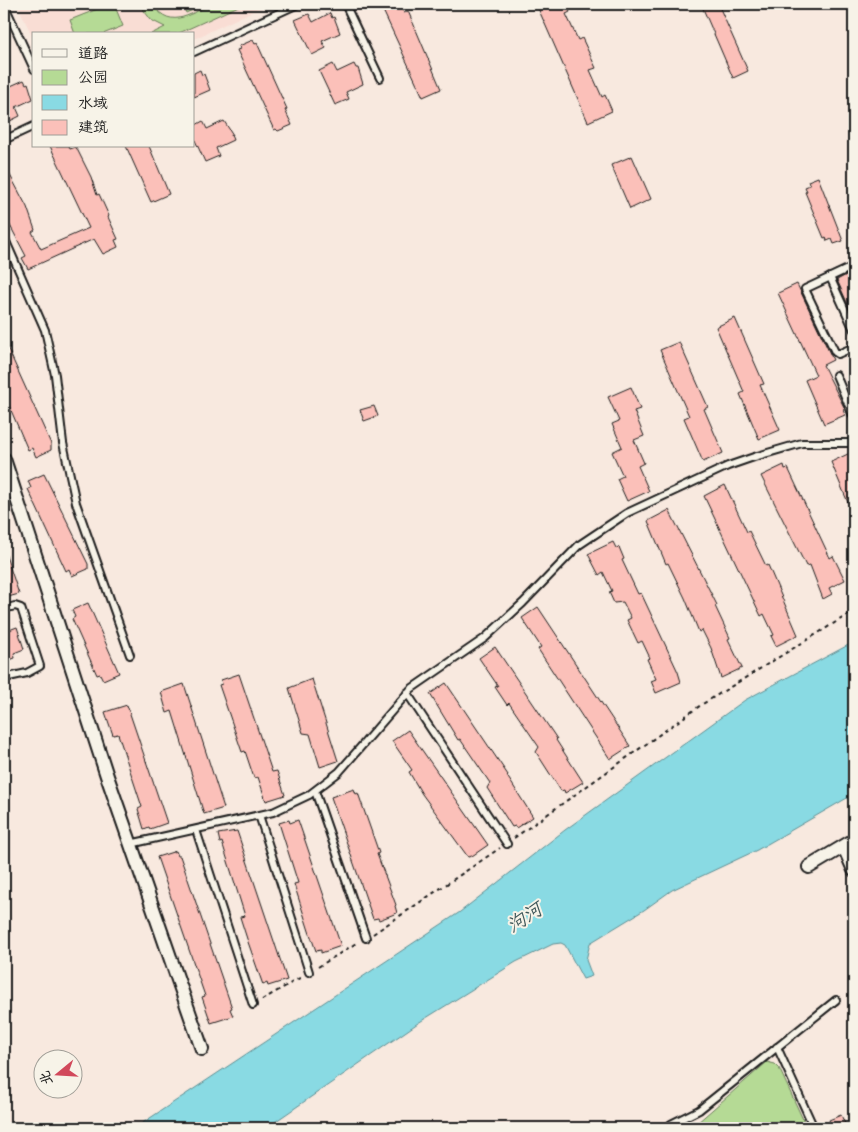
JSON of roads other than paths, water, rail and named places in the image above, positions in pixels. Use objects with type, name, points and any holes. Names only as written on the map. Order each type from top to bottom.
[{"type":"street","points":[[4,459],[6,477],[130,844],[202,1049]]},
{"type":"street","points":[[809,867],[849,843],[854,870]]},
{"type":"lane","points":[[4,4],[32,65]]},
{"type":"lane","points":[[195,52],[298,4]]},
{"type":"lane","points":[[345,4],[380,78]]},
{"type":"lane","points":[[4,140],[32,127]]},
{"type":"lane","points":[[4,236],[45,330],[55,375],[63,443],[76,503],[130,655]]},
{"type":"lane","points":[[854,266],[806,289],[835,352],[838,354],[854,347]]},
{"type":"lane","points":[[830,277],[854,330]]},
{"type":"lane","points":[[836,375],[854,418]]},
{"type":"lane","points":[[130,844],[258,815],[289,806],[315,791],[339,772],[407,693],[485,638],[523,603],[580,545],[627,514],[728,466],[754,457],[802,444],[854,443]]},
{"type":"lane","points":[[4,609],[15,606],[21,608],[40,666],[27,673],[4,678]]},
{"type":"lane","points":[[407,693],[506,844]]},
{"type":"lane","points":[[315,791],[366,938]]},
{"type":"lane","points":[[258,815],[309,972]]},
{"type":"lane","points":[[196,830],[253,1006]]},
{"type":"lane","points":[[668,1128],[671,1124],[699,1110],[836,1000]]},
{"type":"lane","points":[[777,1048],[814,1128]]},
{"type":"water","name":"泃河","points":[[854,642],[854,794],[757,850],[672,890],[644,910],[590,943],[586,960],[592,976],[583,979],[565,945],[561,943],[553,944],[516,962],[418,1023],[266,1128],[135,1128],[460,912],[565,830],[745,700]]}]
